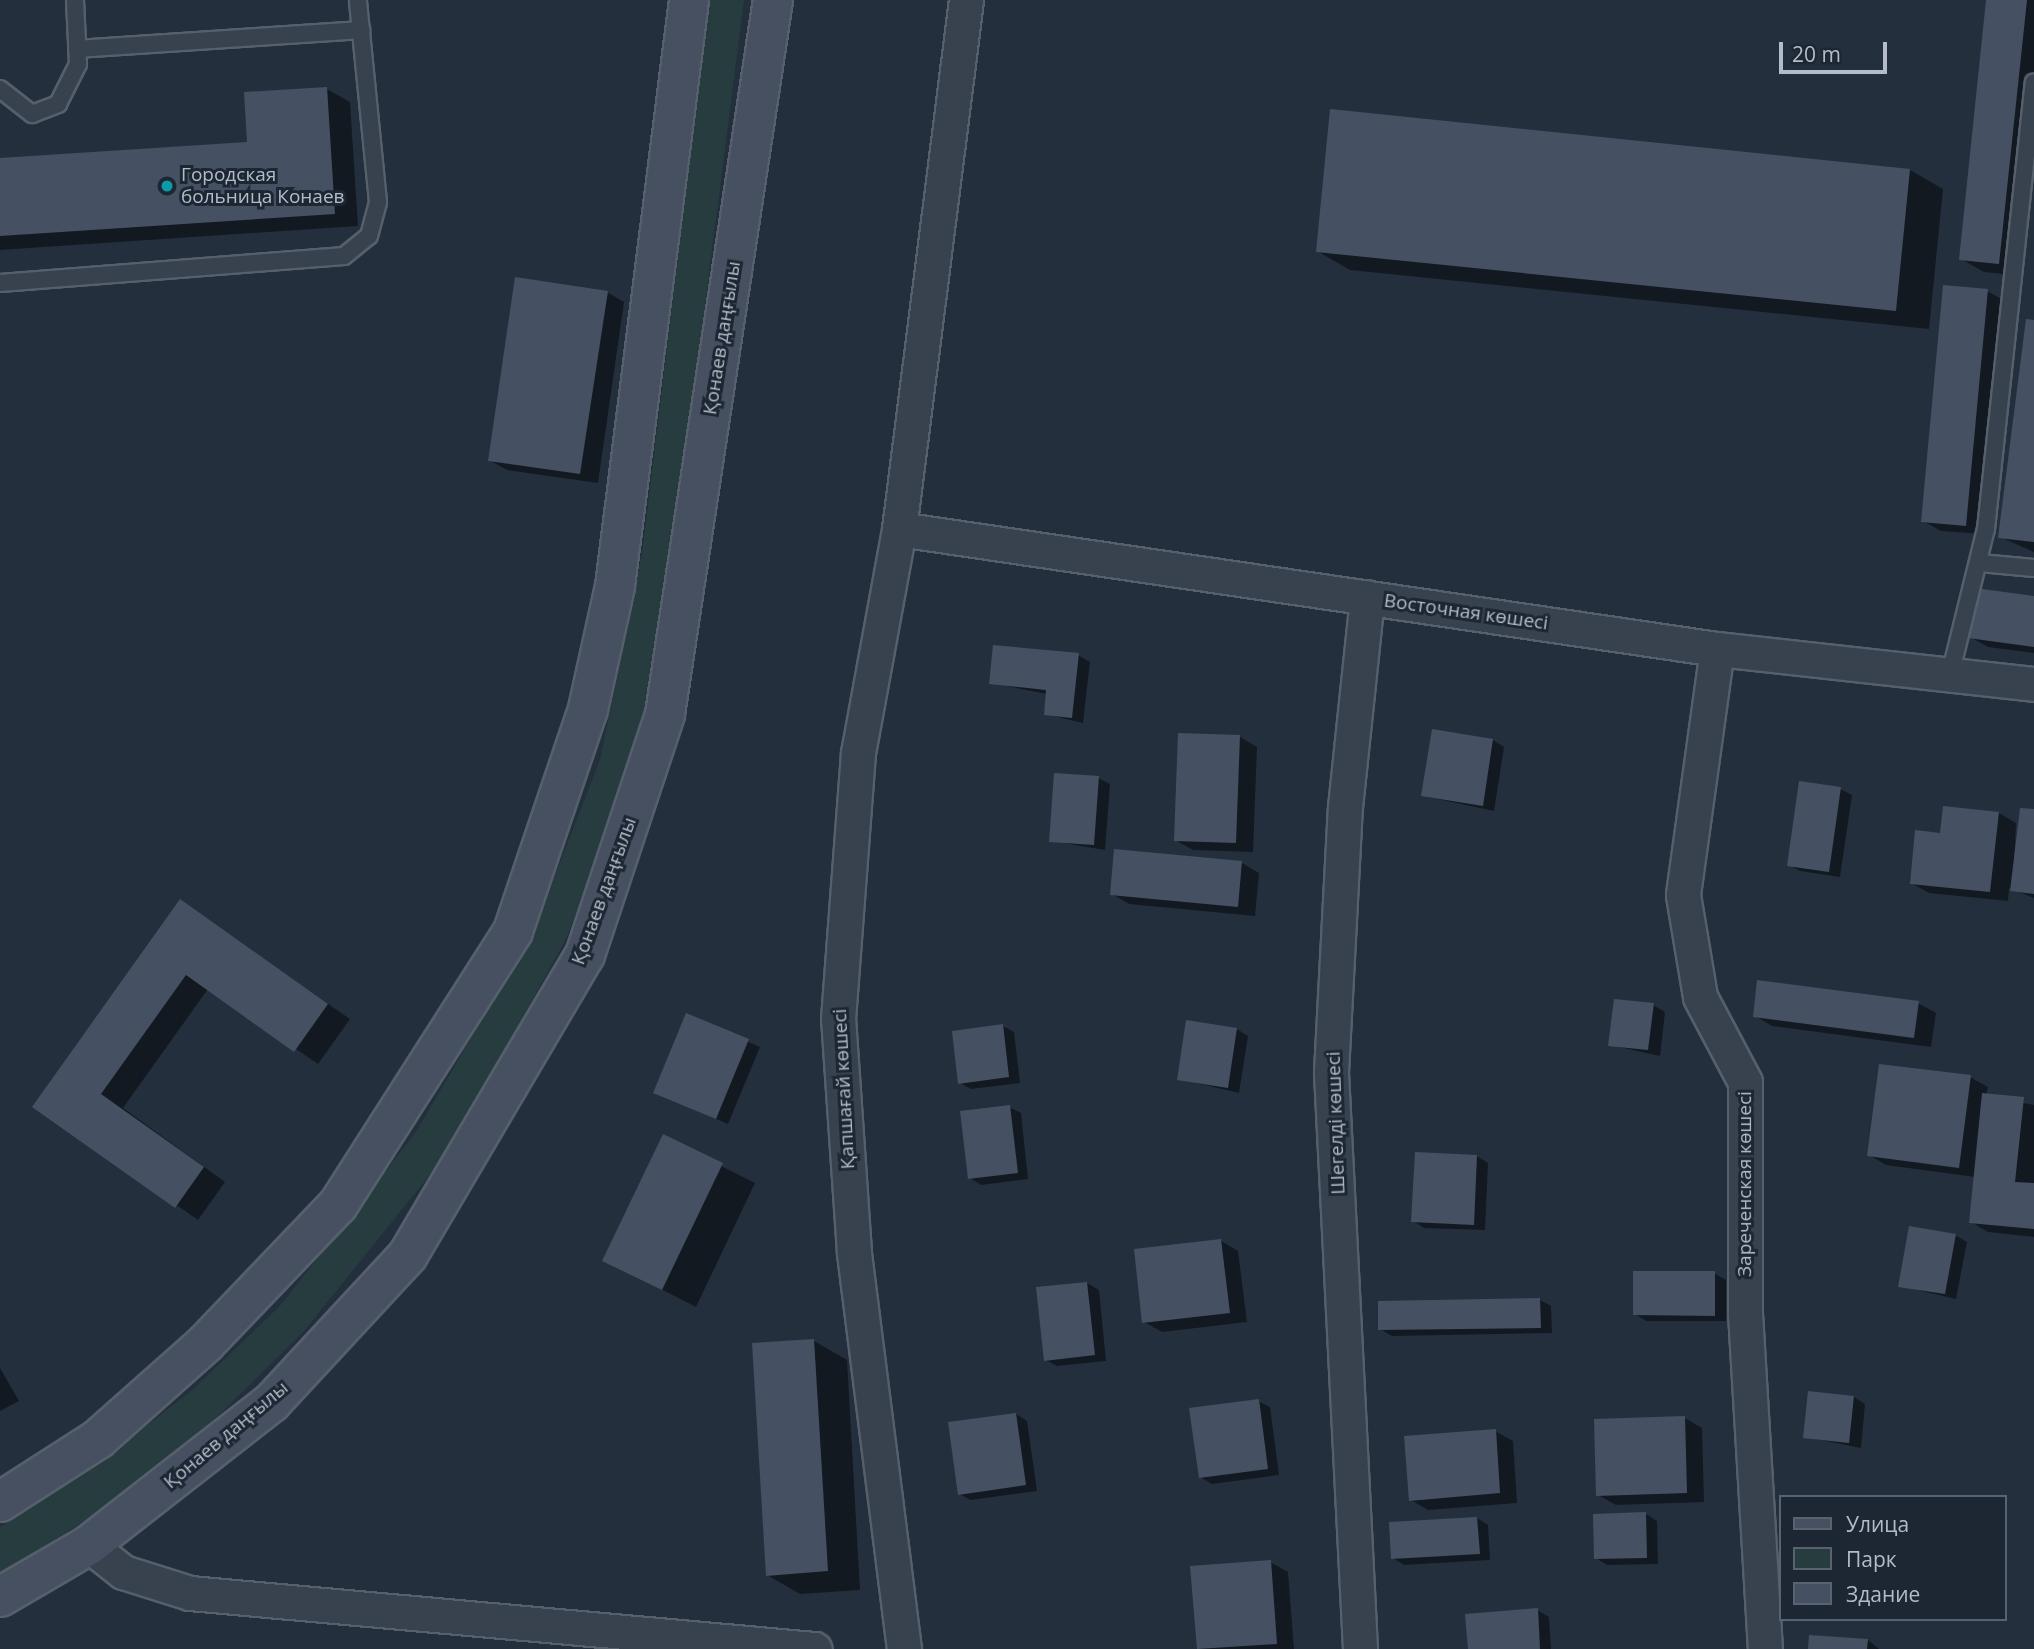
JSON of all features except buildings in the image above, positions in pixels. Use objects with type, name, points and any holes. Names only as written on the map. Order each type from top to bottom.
[{"type":"main road","points":[[0,1502],[98,1439],[206,1343],[338,1205],[434,1064],[513,931],[588,709],[615,586],[689,0]]},
{"type":"main road","name":"Қонаев даңғылы","points":[[0,1597],[89,1545],[272,1402],[408,1255],[585,955],[665,715],[773,0]]},
{"type":"street","name":"Қапшағай көшесі","points":[[904,1649],[854,1252],[838,1019],[858,753],[899,529],[966,0]]},
{"type":"street","name":"Восточная көшесі","points":[[899,529],[1717,649],[1951,671],[2034,684]]},
{"type":"street","name":"Шегелді көшесі","points":[[1360,1649],[1331,1072],[1345,807],[1367,597]]},
{"type":"street","name":"Зареченская көшесі","points":[[1717,649],[1684,895],[1700,997],[1745,1082],[1745,1313],[1765,1649]]},
{"type":"street","points":[[89,1545],[123,1572],[190,1593],[659,1640],[814,1649]]},
{"type":"lane","points":[[0,89],[32,114],[58,104],[69,89],[77,49],[75,0]]},
{"type":"lane","points":[[0,283],[344,256],[369,236],[378,202],[358,0]]},
{"type":"lane","points":[[77,49],[361,30]]},
{"type":"lane","points":[[1951,671],[1980,563],[2034,83]]},
{"type":"lane","points":[[1980,563],[2034,568]]},
{"type":"green space","points":[[709,0],[744,0],[673,556],[632,775],[565,941],[449,1151],[304,1331],[217,1417],[110,1505],[0,1574],[0,1527],[84,1474],[191,1391],[280,1306],[416,1132],[532,934],[600,760],[642,553]]},
{"type":"place","name":"Городская больница Конаев","points":[[167,186]]}]
